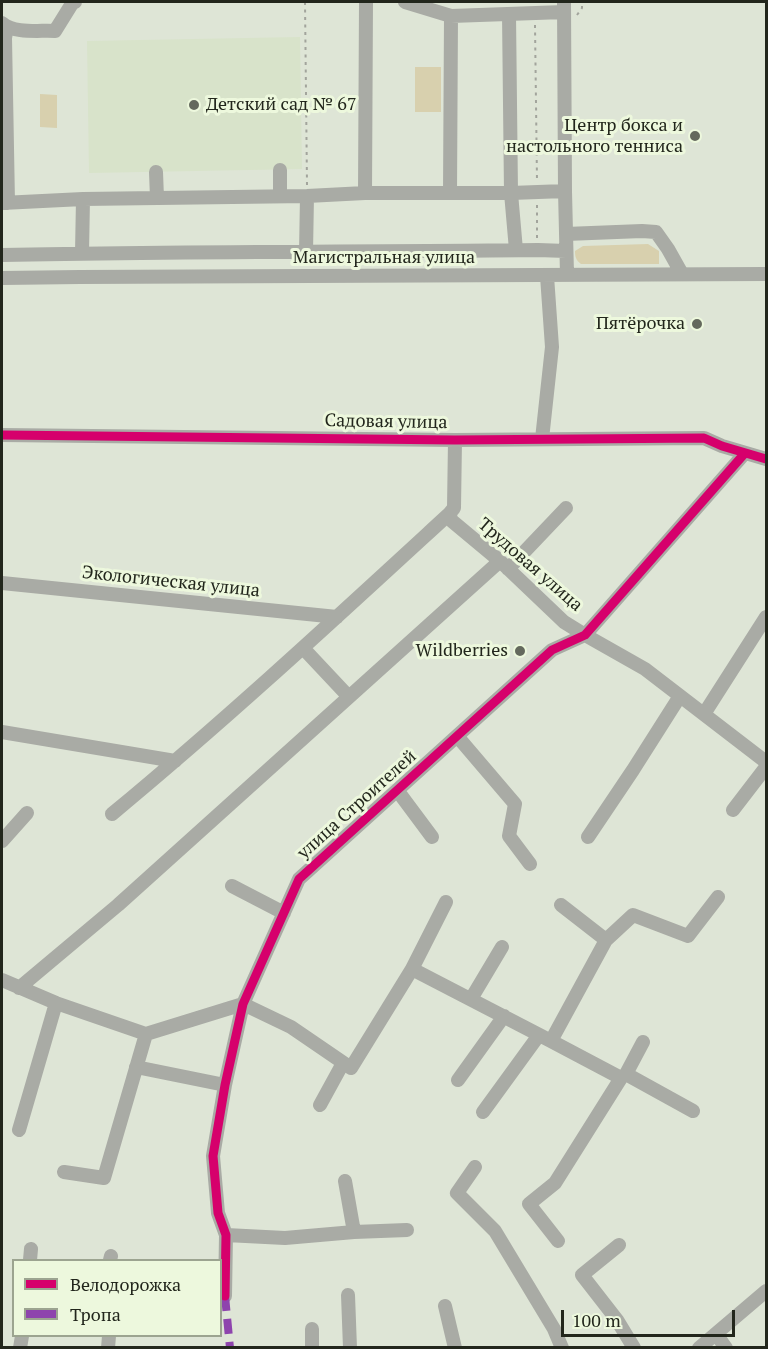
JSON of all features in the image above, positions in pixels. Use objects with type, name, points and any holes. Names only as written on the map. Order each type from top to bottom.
[{"type":"street","points":[[75,2],[55,31],[19,30],[4,24],[5,203],[83,199],[565,191]]},
{"type":"street","points":[[365,193],[366,2]]},
{"type":"street","points":[[405,2],[451,16],[509,14],[528,9],[564,7],[567,274]]},
{"type":"street","points":[[509,14],[511,193],[516,250]]},
{"type":"street","points":[[450,193],[451,16]]},
{"type":"street","points":[[280,170],[280,196]]},
{"type":"street","points":[[156,172],[157,198]]},
{"type":"street","points":[[306,253],[307,195]]},
{"type":"street","points":[[82,253],[83,199]]},
{"type":"street","points":[[566,234],[656,232],[682,274]]},
{"type":"street","points":[[2,255],[566,251]]},
{"type":"street","name":"Магистральная улица","points":[[2,278],[766,274]]},
{"type":"street","points":[[542,439],[552,347],[548,276]]},
{"type":"street","name":"Садовая улица","points":[[2,435],[454,440],[704,438],[722,446],[766,459]]},
{"type":"street","points":[[112,814],[303,648],[449,514],[454,508],[454,440]]},
{"type":"street","name":"улица Строителей","points":[[225,1296],[226,1234],[218,1213],[213,1156],[225,1085],[243,1004],[299,879],[552,650],[585,635],[745,453]]},
{"type":"street","points":[[19,988],[118,905],[349,697],[504,565],[566,508]]},
{"type":"street","name":"Трудовая улица","points":[[449,514],[452,521],[504,565],[564,622],[645,669],[766,762]]},
{"type":"street","name":"Экологическая улица","points":[[2,583],[337,617]]},
{"type":"street","points":[[704,714],[766,617]]},
{"type":"street","points":[[303,648],[349,697]]},
{"type":"street","points":[[588,837],[680,696]]},
{"type":"street","points":[[2,732],[175,761]]},
{"type":"street","points":[[457,736],[515,804],[509,836],[530,864]]},
{"type":"street","points":[[733,810],[766,767]]},
{"type":"street","points":[[397,790],[432,837]]},
{"type":"street","points":[[2,841],[27,813]]},
{"type":"street","points":[[232,886],[284,913]]},
{"type":"street","points":[[483,1112],[545,1038],[606,940],[633,915],[688,936],[718,897]]},
{"type":"street","points":[[2,980],[56,1003],[146,1034],[243,1004],[291,1027],[351,1068],[412,969],[446,902]]},
{"type":"street","points":[[561,905],[606,940]]},
{"type":"street","points":[[471,999],[502,947]]},
{"type":"street","points":[[412,969],[693,1111]]},
{"type":"street","points":[[19,1130],[56,1003]]},
{"type":"street","points":[[458,1080],[504,1016]]},
{"type":"street","points":[[64,1172],[104,1178],[146,1034]]},
{"type":"street","points":[[558,1241],[529,1204],[555,1183],[643,1042]]},
{"type":"street","points":[[320,1105],[343,1063]]},
{"type":"street","points":[[136,1067],[225,1085]]},
{"type":"street","points":[[475,1167],[457,1193],[495,1231],[554,1329],[562,1347]]},
{"type":"street","points":[[345,1181],[354,1232]]},
{"type":"street","points":[[226,1234],[285,1238],[407,1230]]},
{"type":"street","points":[[619,1245],[582,1275],[617,1320],[634,1347]]},
{"type":"street","points":[[699,1347],[766,1292]]},
{"type":"street","points":[[348,1294],[350,1347]]},
{"type":"street","points":[[445,1306],[455,1347]]},
{"type":"street","points":[[312,1329],[312,1347]]},
{"type":"street","points":[[716,1334],[726,1347]]},
{"type":"path","points":[[305,2],[307,195]]},
{"type":"path","points":[[528,9],[538,250]]},
{"type":"shaded area","name":"Детский сад № 67","points":[[300,37],[302,169],[89,173],[87,41]]},
{"type":"shaded area","points":[[415,67],[441,67],[441,112],[415,112]]},
{"type":"shaded area","points":[[40,94],[57,95],[57,128],[40,127]]},
{"type":"shaded area","points":[[648,244],[659,251],[659,264],[581,264],[575,255],[575,251],[583,246]]},
{"type":"marked path","points":[[225,1296],[230,1348]]},
{"type":"cycle path","points":[[2,435],[455,440],[704,438],[722,446],[766,459]]},
{"type":"cycle path","points":[[225,1296],[226,1235],[218,1213],[213,1156],[225,1085],[243,1004],[299,879],[552,650],[585,635],[745,453]]},
{"type":"place","name":"Детский сад № 67","points":[[194,105]]},
{"type":"place","name":"Центр бокса и настольного тенниса","points":[[695,136]]},
{"type":"place","name":"Пятёрочка","points":[[697,324]]},
{"type":"place","name":"Wildberries","points":[[520,651]]}]
